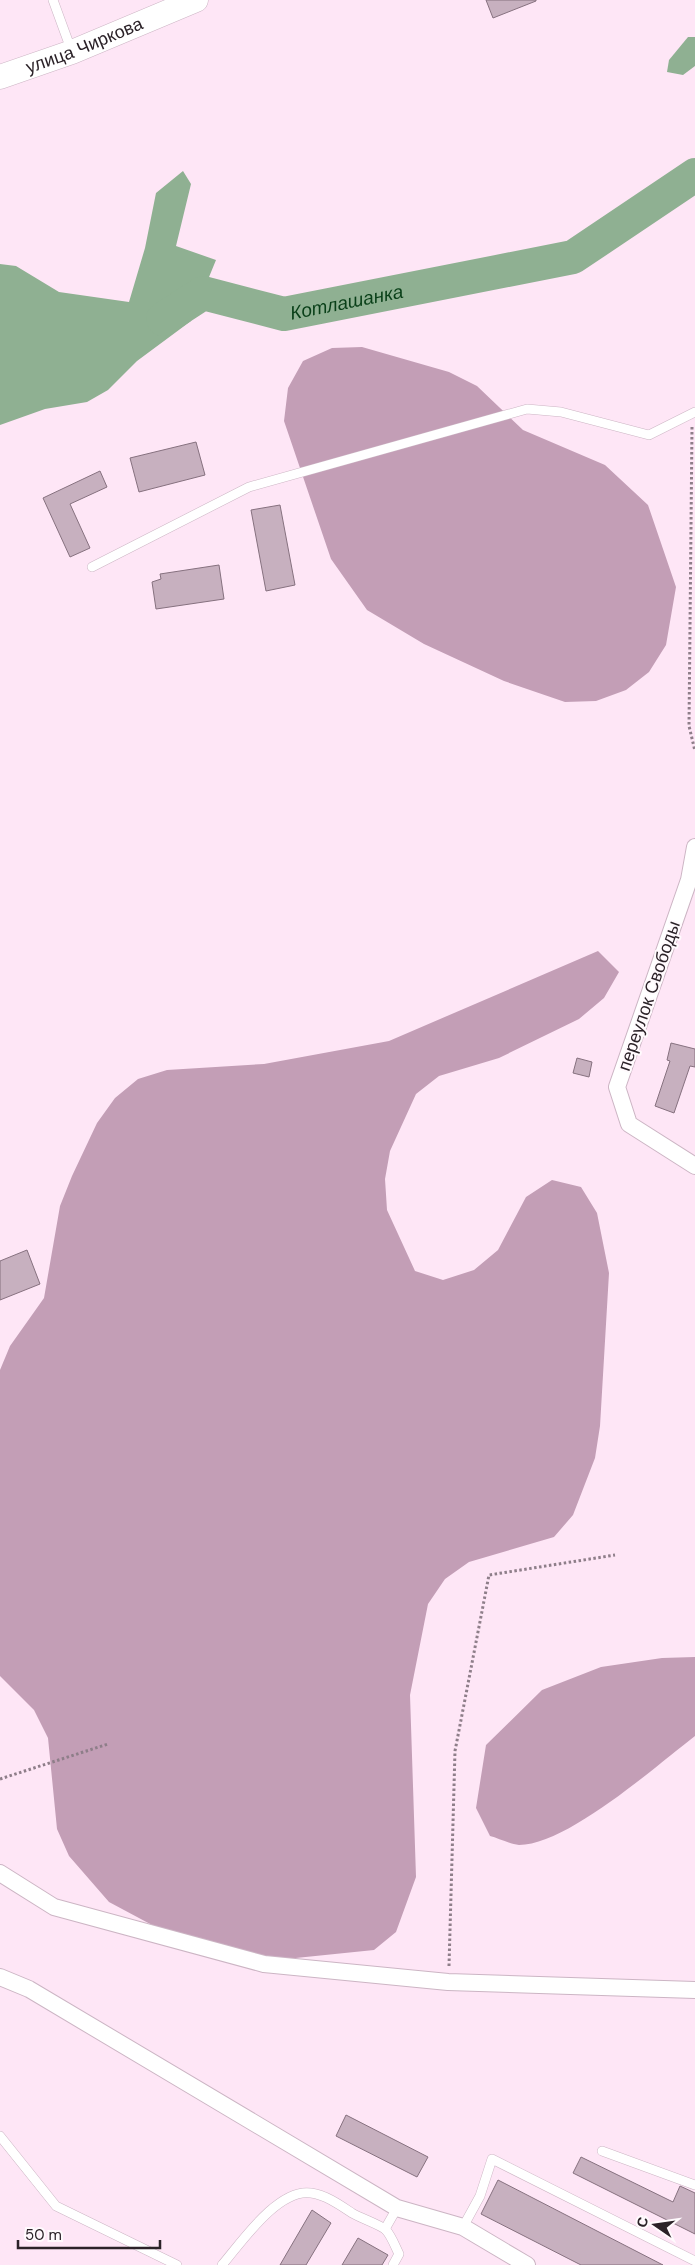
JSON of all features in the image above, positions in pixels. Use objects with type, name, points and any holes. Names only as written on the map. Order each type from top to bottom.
[{"type":"main road","name":"улица Чиркова","points":[[0,77],[72,52],[196,0]]},
{"type":"street","name":"переулок Свободы","points":[[695,847],[689,880],[617,1087],[629,1124],[695,1166]]},
{"type":"street","points":[[0,1873],[54,1907],[264,1964],[448,1982],[695,1990]]},
{"type":"street","points":[[0,1977],[29,1989],[397,2208],[463,2227],[527,2265]]},
{"type":"lane","points":[[54,0],[72,52]]},
{"type":"lane","points":[[92,567],[248,487],[527,409],[561,412],[649,435],[694,413]]},
{"type":"lane","points":[[0,2136],[56,2206],[177,2265]]},
{"type":"lane","points":[[602,2151],[695,2185]]},
{"type":"lane","points":[[463,2227],[480,2196],[492,2159],[695,2262]]},
{"type":"lane","points":[[222,2265],[268,2213],[281,2202],[296,2194],[311,2192],[329,2199],[365,2220],[385,2229],[400,2254],[393,2265]]},
{"type":"lane","points":[[385,2229],[397,2208]]},
{"type":"path","points":[[694,413],[689,726],[695,751]]},
{"type":"path","points":[[448,1982],[455,1751],[489,1575],[615,1555]]},
{"type":"path","points":[[0,1779],[108,1744]]},
{"type":"shaded area","points":[[688,37],[695,37],[695,66],[683,75],[667,72],[669,60]]},
{"type":"shaded area","points":[[183,171],[191,184],[176,246],[216,260],[191,321],[137,361],[108,390],[87,402],[45,409],[0,425],[0,264],[16,266],[59,292],[129,302],[145,248],[156,193]]},
{"type":"shaded area","points":[[362,347],[449,372],[477,386],[523,430],[605,465],[648,505],[676,587],[666,645],[649,672],[626,690],[596,701],[565,702],[504,681],[424,644],[367,610],[331,559],[284,421],[288,388],[303,361],[332,348]]},
{"type":"shaded area","points":[[598,951],[619,972],[604,998],[579,1019],[499,1058],[439,1076],[416,1094],[390,1151],[385,1179],[387,1210],[415,1271],[443,1280],[474,1270],[498,1250],[526,1197],[552,1180],[581,1187],[597,1213],[609,1273],[600,1426],[595,1458],[573,1515],[554,1537],[469,1562],[445,1579],[428,1604],[410,1695],[416,1877],[396,1932],[374,1950],[286,1959],[224,1951],[167,1933],[109,1902],[69,1856],[57,1829],[48,1738],[34,1710],[0,1676],[0,1370],[10,1346],[44,1298],[60,1206],[72,1176],[97,1123],[115,1098],[138,1079],[167,1070],[264,1064],[389,1041]]},
{"type":"shaded area","points":[[695,1657],[695,1736],[610,1802],[561,1832],[539,1842],[519,1845],[490,1836],[476,1808],[486,1745],[542,1690],[601,1667],[662,1658]]},
{"type":"building","points":[[486,0],[536,0],[536,1],[493,18]]},
{"type":"building","points":[[196,442],[205,475],[139,492],[130,458]]},
{"type":"building","points":[[100,471],[107,487],[70,504],[90,548],[70,557],[43,498]]},
{"type":"building","points":[[280,505],[295,585],[266,591],[251,510]]},
{"type":"building","points":[[219,565],[224,599],[156,609],[152,582],[161,579],[160,574]]},
{"type":"building","points":[[671,1043],[695,1049],[695,1067],[690,1066],[674,1113],[655,1106],[670,1061],[667,1060]]},
{"type":"building","points":[[577,1058],[592,1062],[589,1077],[573,1073]]},
{"type":"building","points":[[27,1250],[40,1284],[0,1300],[0,1261]]},
{"type":"building","points":[[346,2115],[428,2157],[417,2177],[336,2136]]},
{"type":"building","points":[[581,2157],[673,2202],[680,2186],[695,2193],[695,2234],[573,2173]]},
{"type":"building","points":[[498,2180],[663,2265],[581,2265],[481,2214]]},
{"type":"building","points":[[312,2210],[331,2223],[306,2265],[280,2265]]},
{"type":"building","points":[[358,2238],[388,2255],[382,2265],[342,2265]]},
{"type":"waterway","name":"Котлашанка","points":[[163,319],[203,293],[284,314],[573,257],[695,175]]}]
